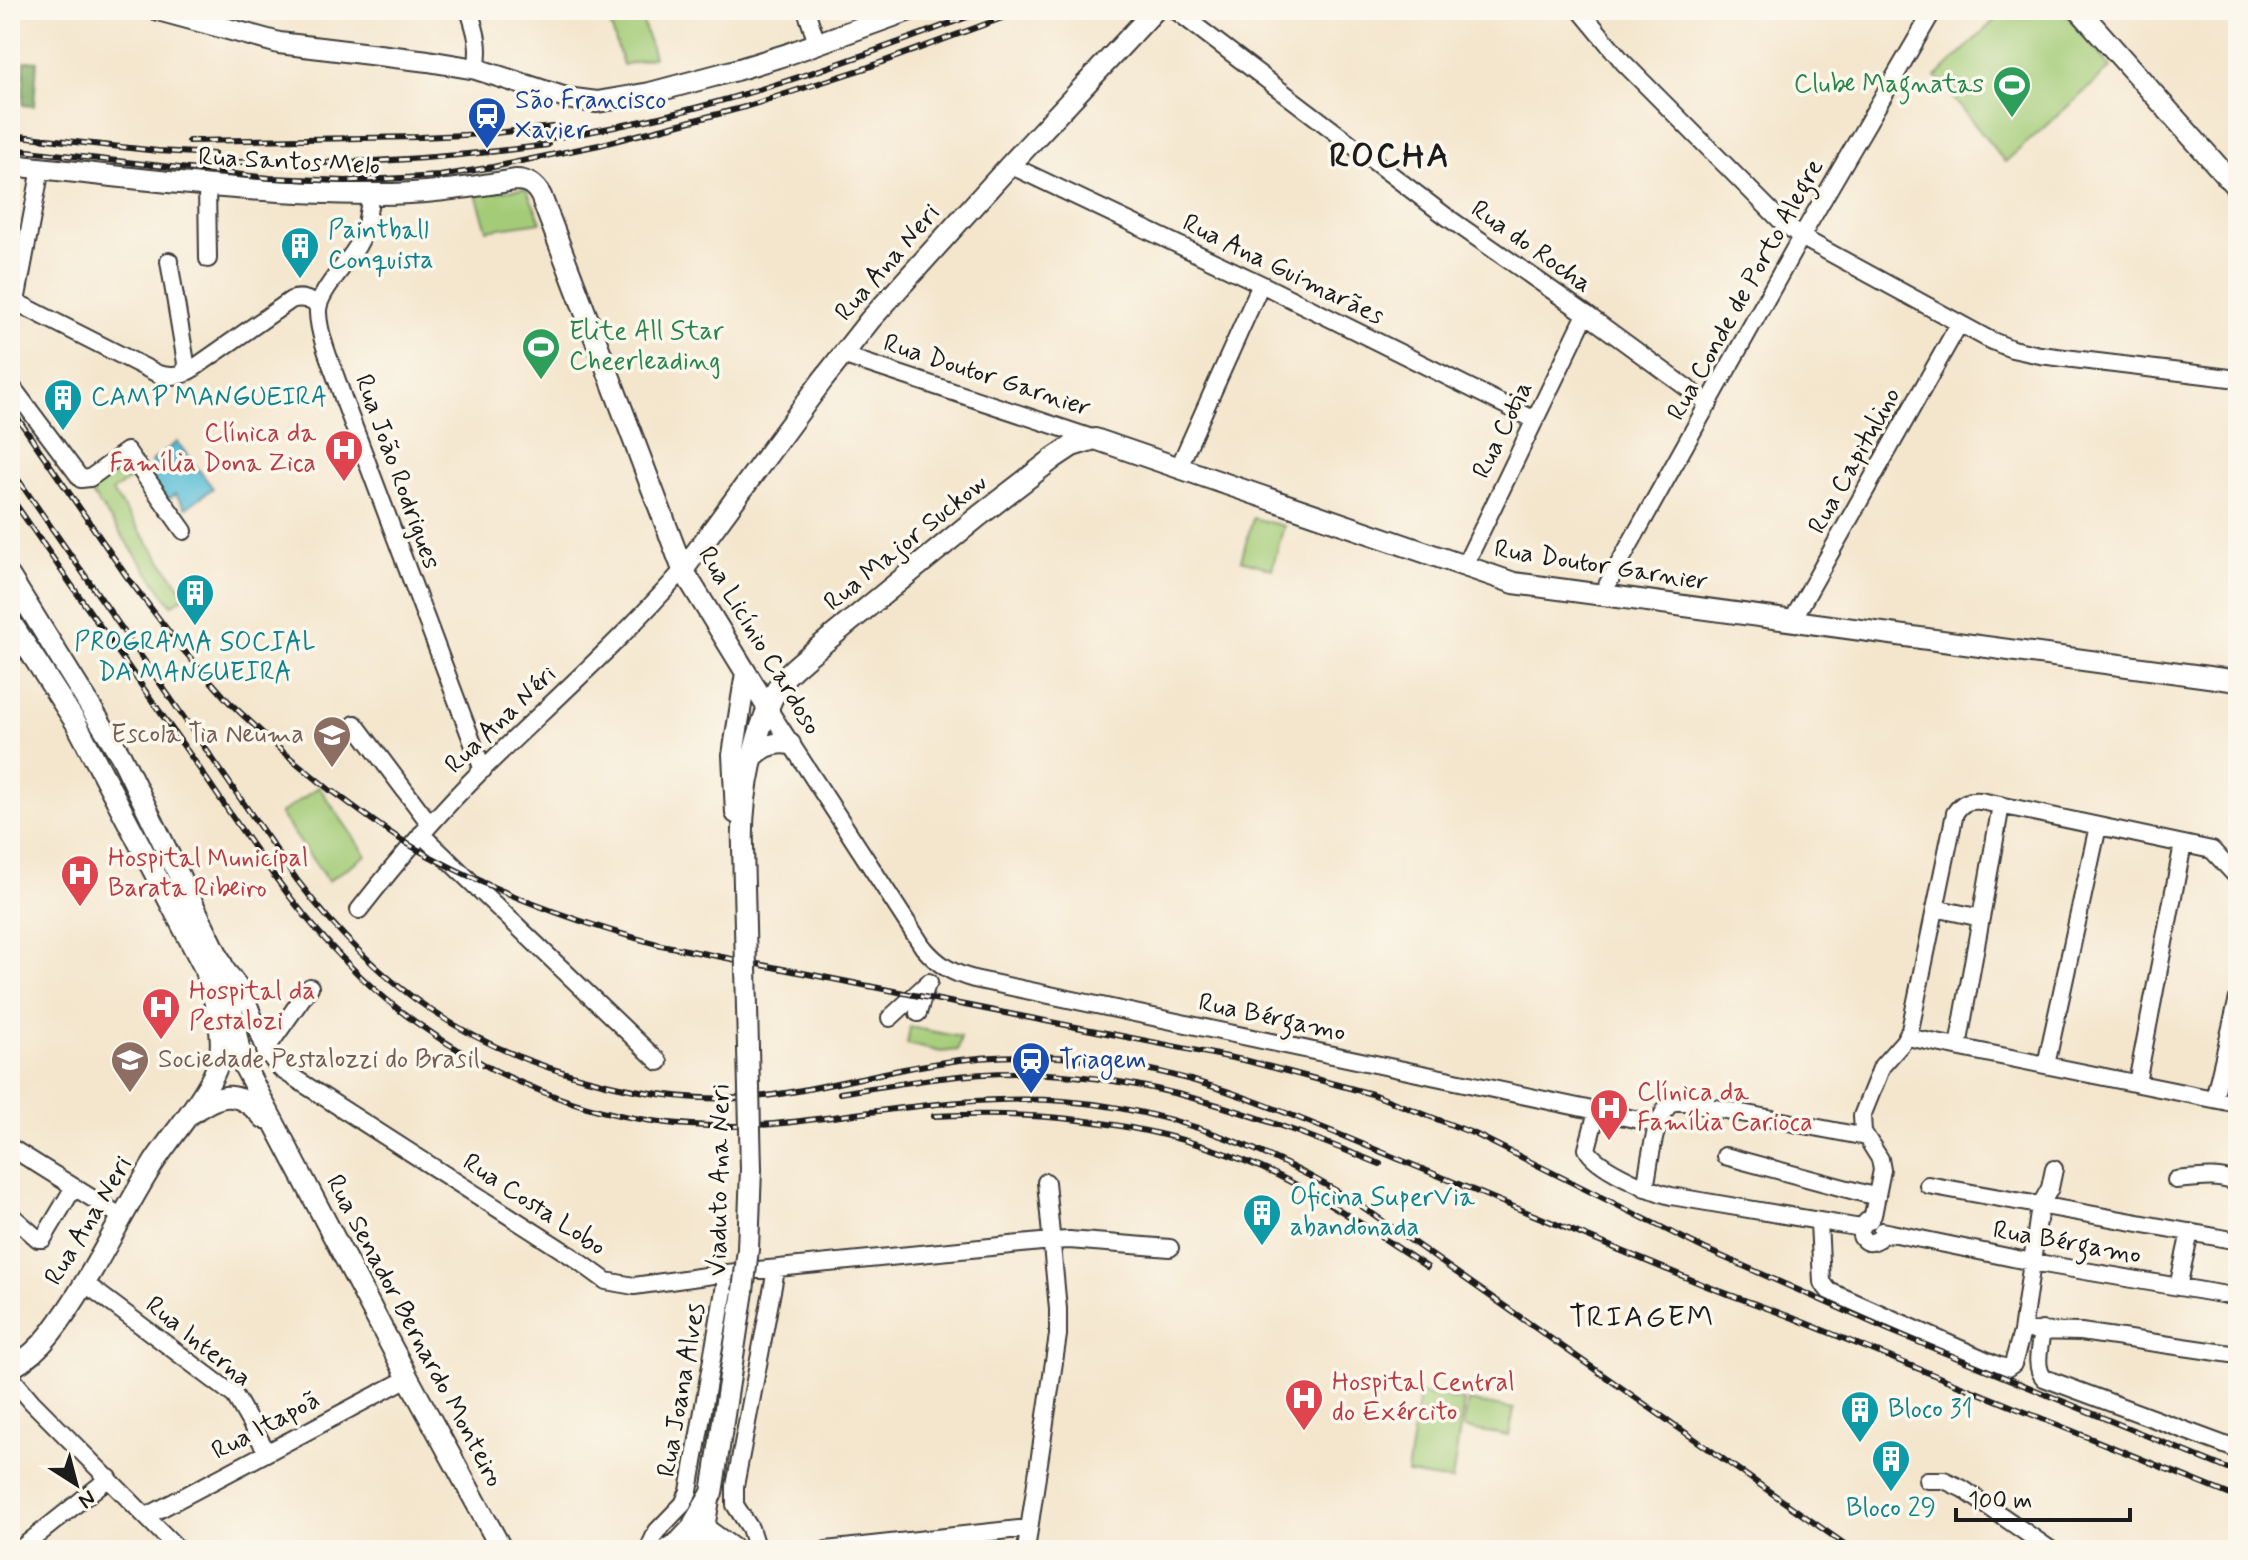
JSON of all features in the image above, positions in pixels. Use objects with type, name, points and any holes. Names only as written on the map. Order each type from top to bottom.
[{"type":"main road","points":[[158,10],[279,43],[476,69],[576,99],[597,102],[650,93],[736,70],[910,10]]},
{"type":"main road","name":"Rua Ana Neri","points":[[683,570],[842,355],[889,297],[1155,10]]},
{"type":"main road","points":[[2079,10],[2235,180]]},
{"type":"main road","name":"Rua Santos Melo","points":[[10,165],[280,191],[371,194],[437,191],[515,180],[532,184]]},
{"type":"main road","name":"Rua Licínio Cardoso","points":[[532,184],[541,196],[683,570],[769,710]]},
{"type":"main road","name":"Rua Doutor Garnier","points":[[1095,439],[1514,583],[2238,681]]},
{"type":"main road","name":"Rua Major Suckow","points":[[769,710],[782,680],[841,628],[1054,458],[1072,446],[1095,439]]},
{"type":"main road","points":[[10,577],[121,756],[223,966],[231,992],[236,1039],[243,1064],[281,1136]]},
{"type":"main road","points":[[10,621],[83,737],[206,971],[214,993],[221,1054],[213,1079],[176,1130]]},
{"type":"main road","points":[[746,673],[782,680]]},
{"type":"main road","name":"Viaduto Ana Neri","points":[[743,839],[735,810],[733,755],[746,673]]},
{"type":"main road","name":"Viaduto Ana Neri","points":[[693,1533],[712,1493],[748,1249],[751,1169],[743,839],[752,758],[769,710]]},
{"type":"main road","points":[[83,737],[104,728]]},
{"type":"main road","points":[[752,758],[758,751],[774,744],[790,744]]},
{"type":"main road","points":[[100,769],[121,756]]},
{"type":"main road","points":[[176,1130],[204,1104],[220,1097],[238,1098],[250,1102],[281,1136]]},
{"type":"main road","name":"Rua Ana Neri","points":[[10,1369],[38,1350],[53,1331],[176,1130]]},
{"type":"main road","name":"Rua Senador Bernardo Monteiro","points":[[281,1136],[502,1550]]},
{"type":"street","points":[[469,10],[478,39],[476,69]]},
{"type":"street","points":[[806,10],[817,43]]},
{"type":"street","name":"Rua do Rocha","points":[[1175,10],[1447,217],[1709,404]]},
{"type":"street","points":[[1580,10],[1623,62],[1767,207],[1801,237],[1959,324],[2012,349],[2238,379]]},
{"type":"street","name":"Rua Conde de Porto Alegre","points":[[1601,596],[1801,237],[1931,12]]},
{"type":"street","name":"Rua Ana Guimarães","points":[[1010,165],[1261,284],[1535,420]]},
{"type":"street","points":[[41,168],[13,306],[168,377],[184,374],[291,300],[306,299],[318,305],[359,244],[371,194]]},
{"type":"street","points":[[207,184],[208,259]]},
{"type":"street","points":[[169,261],[186,363],[184,374]]},
{"type":"street","points":[[1178,469],[1261,284]]},
{"type":"street","name":"Rua João Rodrigues","points":[[318,305],[323,336],[343,398],[483,770]]},
{"type":"street","name":"Rua Cotia","points":[[1464,567],[1586,314]]},
{"type":"street","name":"Rua Capitulino","points":[[1792,621],[1959,324]]},
{"type":"street","name":"Rua Doutor Garnier","points":[[842,355],[1095,439]]},
{"type":"street","points":[[10,384],[81,479],[90,478],[127,451],[184,531]]},
{"type":"street","name":"Rua Ana Néri","points":[[359,910],[426,829],[646,612],[683,570]]},
{"type":"street","name":"Rua Licínio Cardoso","points":[[769,710],[923,947],[940,965]]},
{"type":"street","points":[[355,724],[426,829],[659,1062]]},
{"type":"street","points":[[1872,1227],[1882,1164],[1862,1128],[1862,1116],[1878,1073],[1907,1037],[1955,813],[1959,808],[1974,800],[2216,852],[2238,878]]},
{"type":"street","points":[[1958,1047],[2001,805]]},
{"type":"street","points":[[2046,1065],[2098,826]]},
{"type":"street","points":[[2137,1083],[2183,844]]},
{"type":"street","points":[[1935,908],[1981,918]]},
{"type":"street","points":[[918,1013],[929,982],[940,965]]},
{"type":"street","name":"Rua Bérgamo","points":[[940,965],[974,979],[1658,1124]]},
{"type":"street","name":"Rua Costa Lobo","points":[[223,966],[238,983],[247,1001],[265,1051],[282,1070],[606,1281],[634,1286],[727,1273],[1051,1241],[1170,1248]]},
{"type":"street","points":[[890,1018],[929,982]]},
{"type":"street","points":[[265,1051],[310,987]]},
{"type":"street","points":[[2214,1099],[2238,998]]},
{"type":"street","points":[[1907,1037],[2238,1104]]},
{"type":"street","points":[[1645,1188],[1658,1124],[1662,1112],[1673,1102],[1866,1137]]},
{"type":"street","name":"Rua Bérgamo","points":[[1597,1111],[1588,1153],[1645,1188],[1671,1196],[1819,1222],[1872,1227],[2032,1262],[2238,1297]]},
{"type":"street","points":[[10,1147],[122,1217]]},
{"type":"street","points":[[1725,1156],[1877,1197]]},
{"type":"street","points":[[1819,1222],[1824,1287],[2007,1368],[2013,1364],[2022,1332],[2040,1206],[2050,1188],[2054,1169]]},
{"type":"street","points":[[2176,1180],[2212,1176],[2238,1183]]},
{"type":"street","points":[[1026,1550],[1058,1335],[1046,1182]]},
{"type":"street","name":"Rua Bérgamo","points":[[1928,1185],[2238,1241]]},
{"type":"street","points":[[10,1214],[38,1239],[43,1239],[74,1187]]},
{"type":"street","points":[[2178,1287],[2190,1232]]},
{"type":"street","points":[[757,1550],[750,1528],[735,1505],[735,1486],[776,1270]]},
{"type":"street","name":"Rua Joana Alves","points":[[648,1550],[657,1531],[683,1504],[689,1491],[727,1273]]},
{"type":"street","name":"Rua Interna","points":[[83,1284],[235,1396],[267,1452]]},
{"type":"street","points":[[2042,1330],[2038,1365],[2039,1373],[2044,1378],[2238,1450]]},
{"type":"street","points":[[2022,1332],[2081,1332],[2238,1355]]},
{"type":"street","points":[[10,1376],[179,1550]]},
{"type":"street","name":"Rua Itapoã","points":[[147,1516],[408,1378]]},
{"type":"street","points":[[20,1549],[109,1478]]},
{"type":"street","points":[[1927,1480],[1944,1480],[1963,1489],[2051,1550]]},
{"type":"street","points":[[664,1524],[738,1550]]},
{"type":"street","points":[[826,1550],[1028,1528]]},
{"type":"street","points":[[664,1550],[693,1533]]},
{"type":"street","points":[[693,1533],[705,1550]]},
{"type":"green space","points":[[606,10],[639,10],[654,57],[623,65]]},
{"type":"green space","name":"Clube Magnatas","points":[[2005,10],[2062,10],[2111,68],[2005,162],[1936,77]]},
{"type":"green space","points":[[25,61],[37,61],[34,106],[23,105]]},
{"type":"green space","points":[[526,188],[541,222],[487,230],[476,194]]},
{"type":"green space","points":[[124,454],[137,473],[112,492],[186,595],[172,605],[84,483]]},
{"type":"green space","points":[[1253,518],[1284,526],[1272,569],[1241,560]]},
{"type":"green space","points":[[319,787],[366,855],[328,881],[280,814]]},
{"type":"green space","points":[[910,1027],[961,1037],[958,1050],[941,1052],[907,1044]]},
{"type":"green space","points":[[1419,1394],[1464,1401],[1452,1481],[1407,1474]]},
{"type":"green space","points":[[1468,1401],[1514,1409],[1509,1436],[1463,1428]]},
{"type":"water","points":[[177,442],[213,488],[186,508],[175,494],[167,501],[150,478],[158,472],[151,462]]},
{"type":"railway","points":[[537,140],[652,119],[765,88],[986,10]]},
{"type":"railway","points":[[10,149],[270,178],[346,181],[440,176],[599,145],[745,107],[866,68],[1024,10]]},
{"type":"railway","points":[[189,141],[421,137],[553,127]]},
{"type":"railway","points":[[10,135],[214,154]]},
{"type":"railway","points":[[201,160],[288,163],[375,161],[548,145]]},
{"type":"railway","points":[[10,407],[127,577],[179,645],[229,702],[331,791],[405,842],[459,871],[544,908],[661,945],[1248,1061],[1372,1094],[1475,1134],[1705,1249],[1889,1330],[2238,1473]]},
{"type":"railway","points":[[10,468],[297,880],[329,919],[361,953],[432,1011],[512,1054],[557,1071],[606,1084],[668,1095],[710,1098],[773,1095],[918,1066],[1002,1057],[1086,1059],[1168,1074],[1225,1090],[1281,1111],[1709,1287],[2238,1498]]},
{"type":"railway","points":[[10,496],[294,902],[321,935],[381,995],[455,1048],[497,1072],[540,1091],[630,1117],[677,1124],[774,1124],[919,1106],[1028,1100],[1103,1105],[1218,1135],[1291,1166],[1360,1205],[1853,1550]]},
{"type":"railway","points":[[840,1093],[993,1073],[1111,1080],[1202,1100],[1247,1114],[1380,1164]]},
{"type":"railway","points":[[934,1116],[1066,1119],[1109,1124],[1195,1143],[1297,1185],[1427,1267]]},
{"type":"place","name":"Clube Magnatas","points":[[2012,119]]},
{"type":"place","name":"São Francisco Xavier","points":[[487,150]]},
{"type":"place","name":"Paintball Conquista","points":[[300,280]]},
{"type":"place","name":"Elite All Star Cheerleading","points":[[541,381]]},
{"type":"place","name":"CAMP MANGUEIRA","points":[[63,432]]},
{"type":"place","name":"Clínica da Família Dona Zica","points":[[344,483]]},
{"type":"place","name":"PROGRAMA SOCIAL DA MANGUEIRA","points":[[195,627]]},
{"type":"place","name":"Escola Tia Neuma","points":[[332,769]]},
{"type":"place","name":"Hospital Municipal Barata Ribeiro","points":[[80,908]]},
{"type":"place","name":"Hospital da Pestalozi","points":[[161,1041]]},
{"type":"place","name":"Sociedade Pestalozzi do Brasil","points":[[130,1094]]},
{"type":"place","name":"Triagem","points":[[1031,1095]]},
{"type":"place","name":"Clínica da Família Carioca","points":[[1609,1142]]},
{"type":"place","name":"Oficina SuperVia abandonada","points":[[1262,1247]]},
{"type":"place","name":"Hospital Central do Exército","points":[[1304,1432]]},
{"type":"place","name":"Bloco 31","points":[[1860,1444]]},
{"type":"place","name":"Bloco 29","points":[[1891,1493]]},
{"type":"district","name":"ROCHA","points":[[1390,156]]},
{"type":"district","name":"TRIAGEM","points":[[1642,1317]]}]
